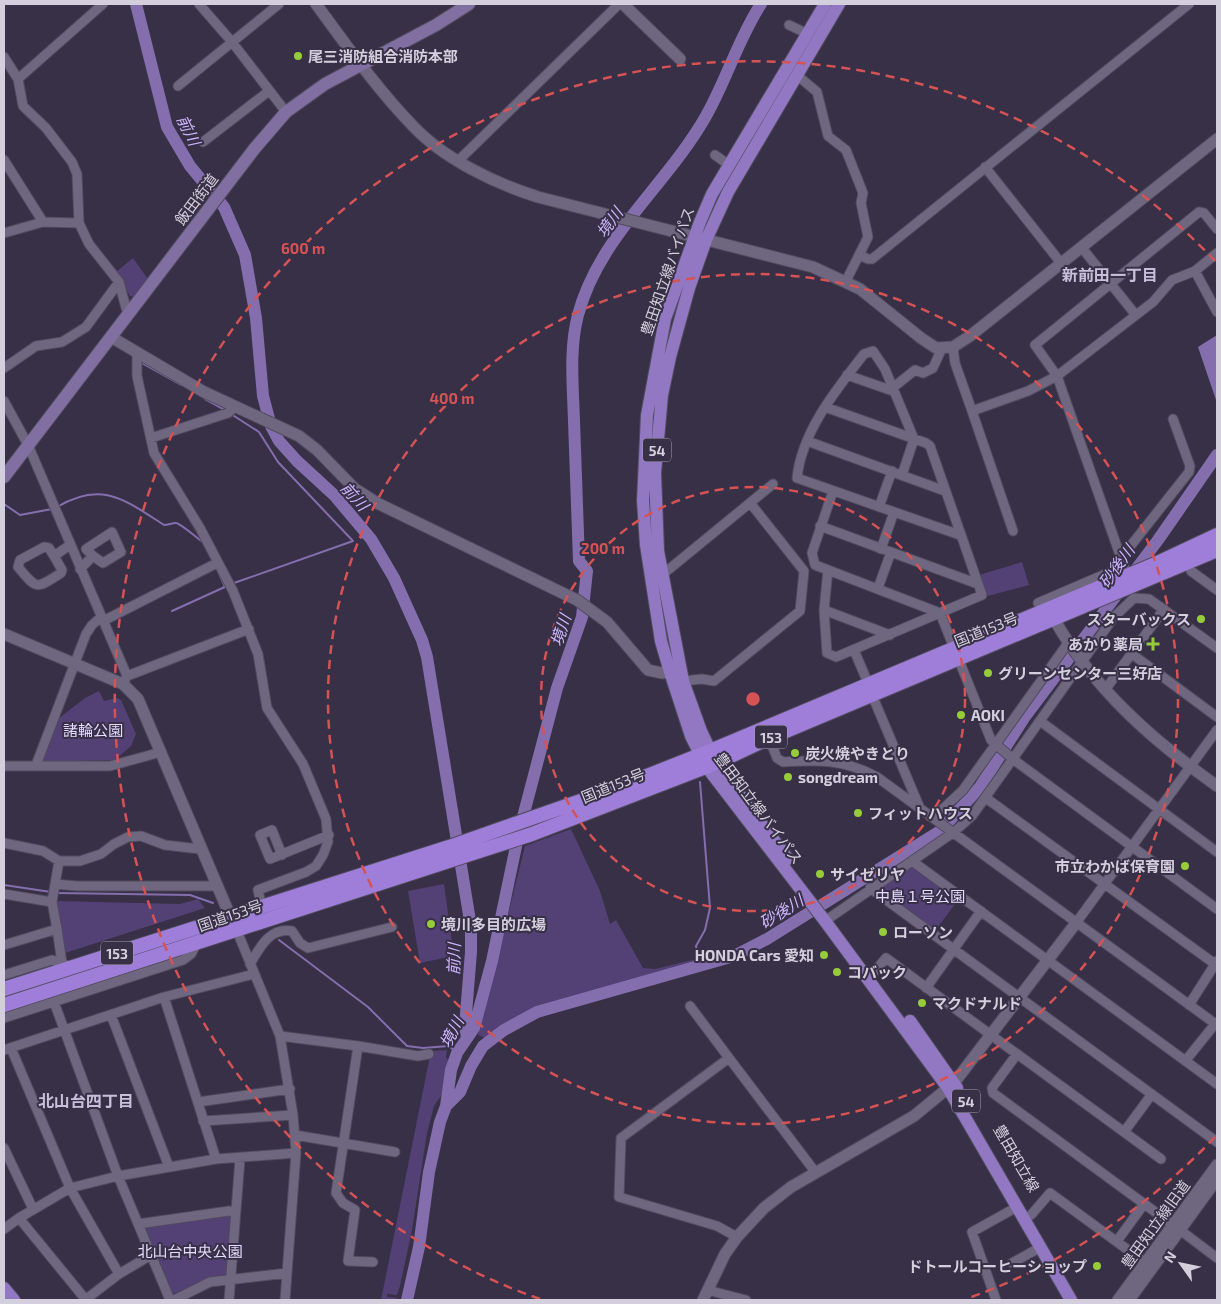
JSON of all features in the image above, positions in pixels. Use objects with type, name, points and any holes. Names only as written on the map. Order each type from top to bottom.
[{"type":"highway","name":"国道153号","points":[[4,989],[67,965],[234,924],[374,886],[532,834],[585,814],[708,759],[955,654],[1217,535]]},
{"type":"highway","name":"国道153号","points":[[955,654],[1054,619],[1127,577],[1217,550]]},
{"type":"highway","name":"国道153号","points":[[4,1005],[197,943],[262,908],[449,847],[582,799],[769,738],[870,689]]},
{"type":"main road","name":"飯田街道","points":[[4,476],[255,148],[286,112],[325,84],[438,24],[469,4]]},
{"type":"main road","name":"豊田知立線バイパス","points":[[708,759],[684,681],[662,575],[657,536],[655,473],[662,394],[712,194],[825,4]]},
{"type":"main road","name":"豊田知立線バイパス","points":[[828,918],[708,759],[670,672],[661,641],[648,564],[644,522],[644,455],[646,415],[665,319],[700,238],[798,76],[839,4]]},
{"type":"main road","name":"豊田知立線","points":[[828,918],[874,972],[951,1085],[1031,1215],[1080,1300]]},
{"type":"main road","name":"豊田知立線","points":[[828,918],[951,1085],[1017,1207],[1071,1300]]},
{"type":"main road","points":[[4,1288],[14,1300]]},
{"type":"street","points":[[18,79],[103,4]]},
{"type":"street","points":[[199,4],[232,42],[286,112]]},
{"type":"street","points":[[178,86],[279,4]]},
{"type":"street","points":[[318,4],[360,65],[414,128],[459,160],[507,188],[797,261],[846,282],[872,297],[926,343],[947,348],[955,363],[1013,531]]},
{"type":"street","points":[[459,160],[619,4]]},
{"type":"street","points":[[622,4],[680,59]]},
{"type":"street","points":[[860,255],[872,259],[1189,4]]},
{"type":"street","points":[[789,24],[808,34]]},
{"type":"street","points":[[4,57],[18,79],[23,106],[46,128],[72,162],[77,174],[79,223],[89,244],[119,282],[126,308],[130,313]]},
{"type":"street","points":[[798,76],[817,92],[828,136],[846,150],[863,193],[861,203],[868,237],[846,282]]},
{"type":"street","points":[[203,142],[269,91]]},
{"type":"street","points":[[847,375],[886,390],[894,388],[915,370],[923,373],[932,368],[947,348],[990,321],[1061,263],[1216,143]]},
{"type":"street","points":[[715,155],[729,165]]},
{"type":"street","points":[[4,160],[43,222]]},
{"type":"street","points":[[985,167],[1061,263]]},
{"type":"street","points":[[1217,229],[1204,213],[1199,212],[1035,345],[1057,376],[1127,577],[1149,599],[1217,648]]},
{"type":"street","points":[[4,233],[43,222],[79,223]]},
{"type":"street","points":[[1082,248],[1135,314]]},
{"type":"street","points":[[972,411],[1028,391],[1057,376],[1153,302],[1172,280],[1195,271],[1217,253]]},
{"type":"street","points":[[1195,271],[1217,312]]},
{"type":"street","points":[[4,368],[36,346],[62,342],[86,327],[119,282]]},
{"type":"street","points":[[111,337],[137,354],[308,442],[355,489],[377,503],[556,589],[598,615],[625,641],[648,670],[662,673],[670,672]]},
{"type":"street","points":[[902,475],[914,439],[894,388],[885,369],[873,351],[864,354],[825,407],[807,440],[799,462],[797,478],[960,535]]},
{"type":"street","points":[[137,354],[137,376],[154,453],[180,493],[233,591],[258,654],[267,708],[302,764],[326,819],[328,835],[323,855],[312,869],[258,890],[262,908]]},
{"type":"street","points":[[4,401],[28,445],[102,619],[125,680],[138,699],[280,1036],[294,1114],[296,1153],[285,1300]]},
{"type":"street","points":[[151,438],[228,414],[236,406]]},
{"type":"street","points":[[825,407],[930,446],[982,595],[836,657],[827,653],[824,610],[828,570]]},
{"type":"street","points":[[828,918],[912,861],[972,816],[1014,760],[1114,617],[1127,577],[1189,472],[1190,466],[1173,419]]},
{"type":"street","points":[[807,440],[945,491]]},
{"type":"street","points":[[879,507],[892,472]]},
{"type":"street","points":[[662,575],[751,504],[773,484]]},
{"type":"street","points":[[833,491],[812,553],[815,565],[940,613],[991,740],[1014,760],[1217,909]]},
{"type":"street","points":[[684,681],[702,679],[714,681],[800,611],[804,571],[751,504]]},
{"type":"street","points":[[881,549],[894,512]]},
{"type":"street","points":[[820,526],[978,584]]},
{"type":"street","points":[[54,556],[70,545]]},
{"type":"street","points":[[44,546],[49,548],[54,556],[62,570],[61,573],[38,586],[33,584],[18,565],[20,560],[44,546]]},
{"type":"street","points":[[878,588],[891,552]]},
{"type":"street","points":[[80,569],[93,556]]},
{"type":"street","points":[[36,765],[89,629],[102,619],[217,563]]},
{"type":"street","points":[[1191,571],[1217,590]]},
{"type":"street","points":[[1038,603],[1127,577]]},
{"type":"street","points":[[1105,690],[1164,609]]},
{"type":"street","points":[[824,610],[890,634]]},
{"type":"street","points":[[1054,619],[1081,663],[1140,726],[1217,786]]},
{"type":"street","points":[[4,634],[74,665],[125,680],[248,629]]},
{"type":"street","points":[[935,818],[963,790],[1068,643]]},
{"type":"street","points":[[854,650],[919,806]]},
{"type":"street","points":[[1132,654],[1217,717]]},
{"type":"street","points":[[1040,721],[1217,852]]},
{"type":"street","points":[[746,1300],[705,1295],[714,1272],[737,1237],[764,1208],[791,1187],[914,1116],[951,1085],[1104,885],[1217,730]]},
{"type":"street","points":[[769,738],[777,758],[783,762],[819,760],[855,766],[877,777],[1216,1025],[1186,1060]]},
{"type":"street","points":[[5,763],[110,766],[161,752]]},
{"type":"street","points":[[986,798],[1104,885],[1216,963],[1189,1005]]},
{"type":"street","points":[[282,855],[328,835]]},
{"type":"street","points":[[4,844],[44,851],[59,861],[80,861],[100,854],[128,837],[141,836],[165,845],[200,849]]},
{"type":"street","points":[[59,861],[53,893],[57,930],[67,965]]},
{"type":"street","points":[[912,861],[1217,1084]]},
{"type":"street","points":[[4,894],[53,893],[77,886],[217,886]]},
{"type":"street","points":[[870,888],[1217,1142]]},
{"type":"street","points":[[926,988],[981,911]]},
{"type":"street","points":[[250,964],[268,937],[282,932],[292,931],[300,943],[308,948],[392,927]]},
{"type":"street","points":[[4,945],[57,930]]},
{"type":"street","points":[[4,1018],[184,960],[192,954],[197,943]]},
{"type":"street","points":[[874,972],[886,958],[1162,1159]]},
{"type":"street","points":[[4,975],[52,960],[67,965]]},
{"type":"street","points":[[119,1274],[70,1188],[7,1049],[164,997],[254,974]]},
{"type":"street","points":[[164,997],[216,1159]]},
{"type":"street","points":[[54,1002],[118,1176],[170,1300]]},
{"type":"street","points":[[690,1006],[816,1173]]},
{"type":"street","points":[[111,1015],[170,1167]]},
{"type":"street","points":[[280,1036],[418,1056],[429,1054]]},
{"type":"street","points":[[358,1046],[336,1193],[343,1203],[355,1210],[348,1261],[373,1262]]},
{"type":"street","points":[[1017,1054],[992,1088],[993,1093],[1217,1258]]},
{"type":"street","points":[[729,1058],[621,1138],[619,1197],[717,1226],[737,1237]]},
{"type":"street","points":[[198,1102],[290,1089]]},
{"type":"street","points":[[1124,1132],[1152,1094]]},
{"type":"street","points":[[204,1120],[294,1114]]},
{"type":"street","points":[[295,1135],[395,1152]]},
{"type":"street","points":[[4,1148],[33,1209]]},
{"type":"street","points":[[4,1229],[33,1209],[70,1188],[118,1176],[216,1159],[240,1159],[296,1153]]},
{"type":"street","points":[[229,1300],[240,1159]]},
{"type":"street","name":"豊田知立線旧道","points":[[1129,1300],[1217,1165]]},
{"type":"street","name":"豊田知立線旧道","points":[[1118,1300],[1217,1179]]},
{"type":"street","points":[[1031,1215],[1050,1193],[1139,1258]]},
{"type":"street","points":[[1117,1242],[1144,1204]]},
{"type":"street","points":[[996,1300],[972,1232],[1017,1207]]},
{"type":"street","points":[[138,1224],[236,1210]]},
{"type":"street","points":[[19,1218],[86,1300],[119,1274],[151,1255]]},
{"type":"street","points":[[1012,1262],[1041,1247]]},
{"type":"street","points":[[174,1300],[210,1282],[287,1273]]},
{"type":"green space","points":[[133,258],[148,279],[135,297],[130,296],[116,272]]},
{"type":"green space","points":[[1022,562],[1029,585],[988,596],[979,575]]},
{"type":"green space","name":"諸輪公園","points":[[99,691],[104,701],[117,698],[121,700],[136,734],[131,746],[115,760],[40,762],[58,719],[85,698]]},
{"type":"green space","points":[[571,829],[600,891],[610,924],[616,920],[643,968],[655,969],[696,959],[697,962],[523,1013],[485,1038],[478,1035],[525,846]]},
{"type":"green space","name":"中島１号公園","points":[[913,865],[958,900],[935,931],[876,889]]},
{"type":"green space","name":"境川多目的広場","points":[[444,884],[454,956],[420,963],[408,891]]},
{"type":"green space","points":[[198,899],[205,908],[65,953],[56,901],[180,904]]},
{"type":"green space","points":[[447,1050],[446,1057],[449,1062],[441,1096],[434,1106],[427,1133],[412,1230],[400,1286],[397,1295],[387,1294],[387,1297],[397,1298],[396,1300],[381,1300],[431,1051]]},
{"type":"green space","name":"北山台中央公園","points":[[233,1212],[228,1271],[226,1275],[209,1278],[173,1294],[143,1227]]},
{"type":"shaded area","points":[[1217,335],[1217,403],[1198,347]]},
{"type":"waterway","name":"前川","points":[[136,4],[167,127],[190,166],[224,207],[245,255],[256,318],[263,396],[271,426],[279,441],[297,461],[334,495],[371,539],[394,578],[422,640],[427,657],[471,927],[471,952],[465,1026],[467,1038]]},
{"type":"waterway","name":"境川","points":[[407,1300],[419,1247],[429,1172],[440,1122],[446,1106],[451,1070],[457,1053],[474,1028],[492,961],[519,832],[557,688],[582,617],[587,571],[579,561],[572,368],[573,341],[578,315],[588,287],[601,260],[617,236],[690,141],[706,116],[746,31],[761,4]]},
{"type":"waterway","points":[[140,362],[181,385]]},
{"type":"waterway","points":[[205,399],[225,410]]},
{"type":"waterway","points":[[231,414],[259,432],[278,462],[353,541],[234,583]]},
{"type":"waterway","name":"砂後川","points":[[446,1106],[460,1092],[471,1066],[483,1046],[504,1030],[537,1012],[734,956],[767,939],[940,831],[980,787],[1024,718],[1158,540],[1217,455]]},
{"type":"waterway","points":[[57,507],[87,495],[113,496],[125,501],[164,525],[178,524],[203,542]]},
{"type":"waterway","points":[[4,504],[20,515],[52,509]]},
{"type":"waterway","name":"前川","points":[[361,538],[367,534]]},
{"type":"waterway","points":[[218,571],[225,587]]},
{"type":"waterway","points":[[172,611],[227,586]]},
{"type":"waterway","points":[[697,952],[696,946],[705,930],[710,908],[700,782]]},
{"type":"waterway","points":[[4,885],[51,892]]},
{"type":"waterway","points":[[56,893],[190,895],[213,903]]},
{"type":"waterway","points":[[279,940],[368,1007],[407,1046],[423,1048],[449,1046],[457,1053]]},
{"type":"place","name":"尾三消防組合消防本部","points":[[298,56]]},
{"type":"place","name":"スターバックス","points":[[1201,619]]},
{"type":"place","name":"あかり薬局","points":[[1153,644]]},
{"type":"place","name":"グリーンセンター三好店","points":[[988,673]]},
{"type":"place","name":"AOKI","points":[[961,715]]},
{"type":"place","name":"炭火焼やきとり","points":[[795,753]]},
{"type":"place","name":"songdream","points":[[788,777]]},
{"type":"place","name":"フィットハウス","points":[[858,813]]},
{"type":"place","name":"市立わかば保育園","points":[[1185,866]]},
{"type":"place","name":"サイゼリヤ","points":[[820,874]]},
{"type":"place","name":"境川多目的広場","points":[[431,924]]},
{"type":"place","name":"ローソン","points":[[883,932]]},
{"type":"place","name":"HONDA Cars 愛知","points":[[824,955]]},
{"type":"place","name":"コバック","points":[[837,972]]},
{"type":"place","name":"マクドナルド","points":[[922,1003]]},
{"type":"place","name":"ドトールコーヒーショップ","points":[[1097,1266]]},
{"type":"district","name":"新前田一丁目","points":[[1110,274]]},
{"type":"district","name":"北山台四丁目","points":[[86,1100]]}]
